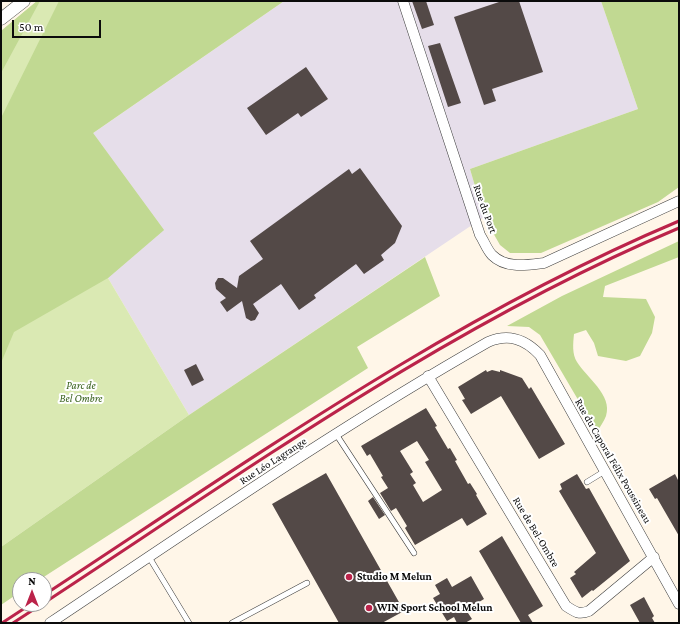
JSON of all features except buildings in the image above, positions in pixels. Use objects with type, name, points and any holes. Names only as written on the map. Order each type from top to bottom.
[{"type":"street","points":[[1,19],[24,1]]},
{"type":"street","name":"Rue du Port","points":[[403,1],[480,235],[492,255],[506,264],[524,265],[544,263],[679,201]]},
{"type":"street","name":"Rue Léo Lagrange","points":[[50,623],[336,434],[428,376],[488,342],[498,338],[517,339]]},
{"type":"street","name":"Rue du Caporal Félix Poussineau","points":[[517,339],[530,344],[540,355],[679,604]]},
{"type":"street","name":"Rue de Bel-Ombre","points":[[428,376],[566,606],[576,612],[583,613],[589,611],[654,557]]},
{"type":"lane","points":[[336,434],[414,553]]},
{"type":"lane","points":[[587,482],[605,471]]},
{"type":"lane","points":[[149,557],[189,623]]},
{"type":"lane","points":[[232,623],[307,583]]},
{"type":"shaded area","points":[[284,1],[601,1],[638,109],[470,169],[484,217],[189,415],[108,278],[93,133]]},
{"type":"green space","name":"Parc de Bel Ombre","points":[[37,1],[284,1],[93,133],[164,230],[108,278],[189,415],[1,547],[1,31]]},
{"type":"green space","points":[[37,1],[40,1],[1,73],[1,31]]},
{"type":"green space","points":[[59,1],[284,1],[93,133],[164,230],[108,278],[14,332],[1,363],[1,118]]},
{"type":"green space","points":[[601,1],[679,1],[679,187],[658,202],[541,253],[510,253],[500,245],[484,217],[470,169],[638,109]]},
{"type":"green space","points":[[679,241],[679,257],[605,286],[603,297],[646,299],[655,317],[652,333],[640,356],[626,361],[598,356],[594,343],[586,330],[574,334],[573,349],[575,359],[598,387],[606,401],[606,416],[597,432],[540,335],[529,327],[507,326],[562,296]]},
{"type":"green space","points":[[425,257],[440,296],[357,347],[368,368],[51,572],[12,572],[12,597],[1,605],[1,547],[189,415]]},
{"type":"railway","points":[[52,590],[275,443],[353,393],[432,346],[513,301],[595,259],[679,221]]},
{"type":"railway","points":[[52,598],[275,450],[432,353],[513,308],[595,266],[679,228]]},
{"type":"railway","points":[[2,623],[19,612]]},
{"type":"railway","points":[[13,623],[30,612]]},
{"type":"place","name":"Studio M Melun","points":[[349,577]]},
{"type":"place","name":"WIN Sport School Melun","points":[[369,608]]}]
